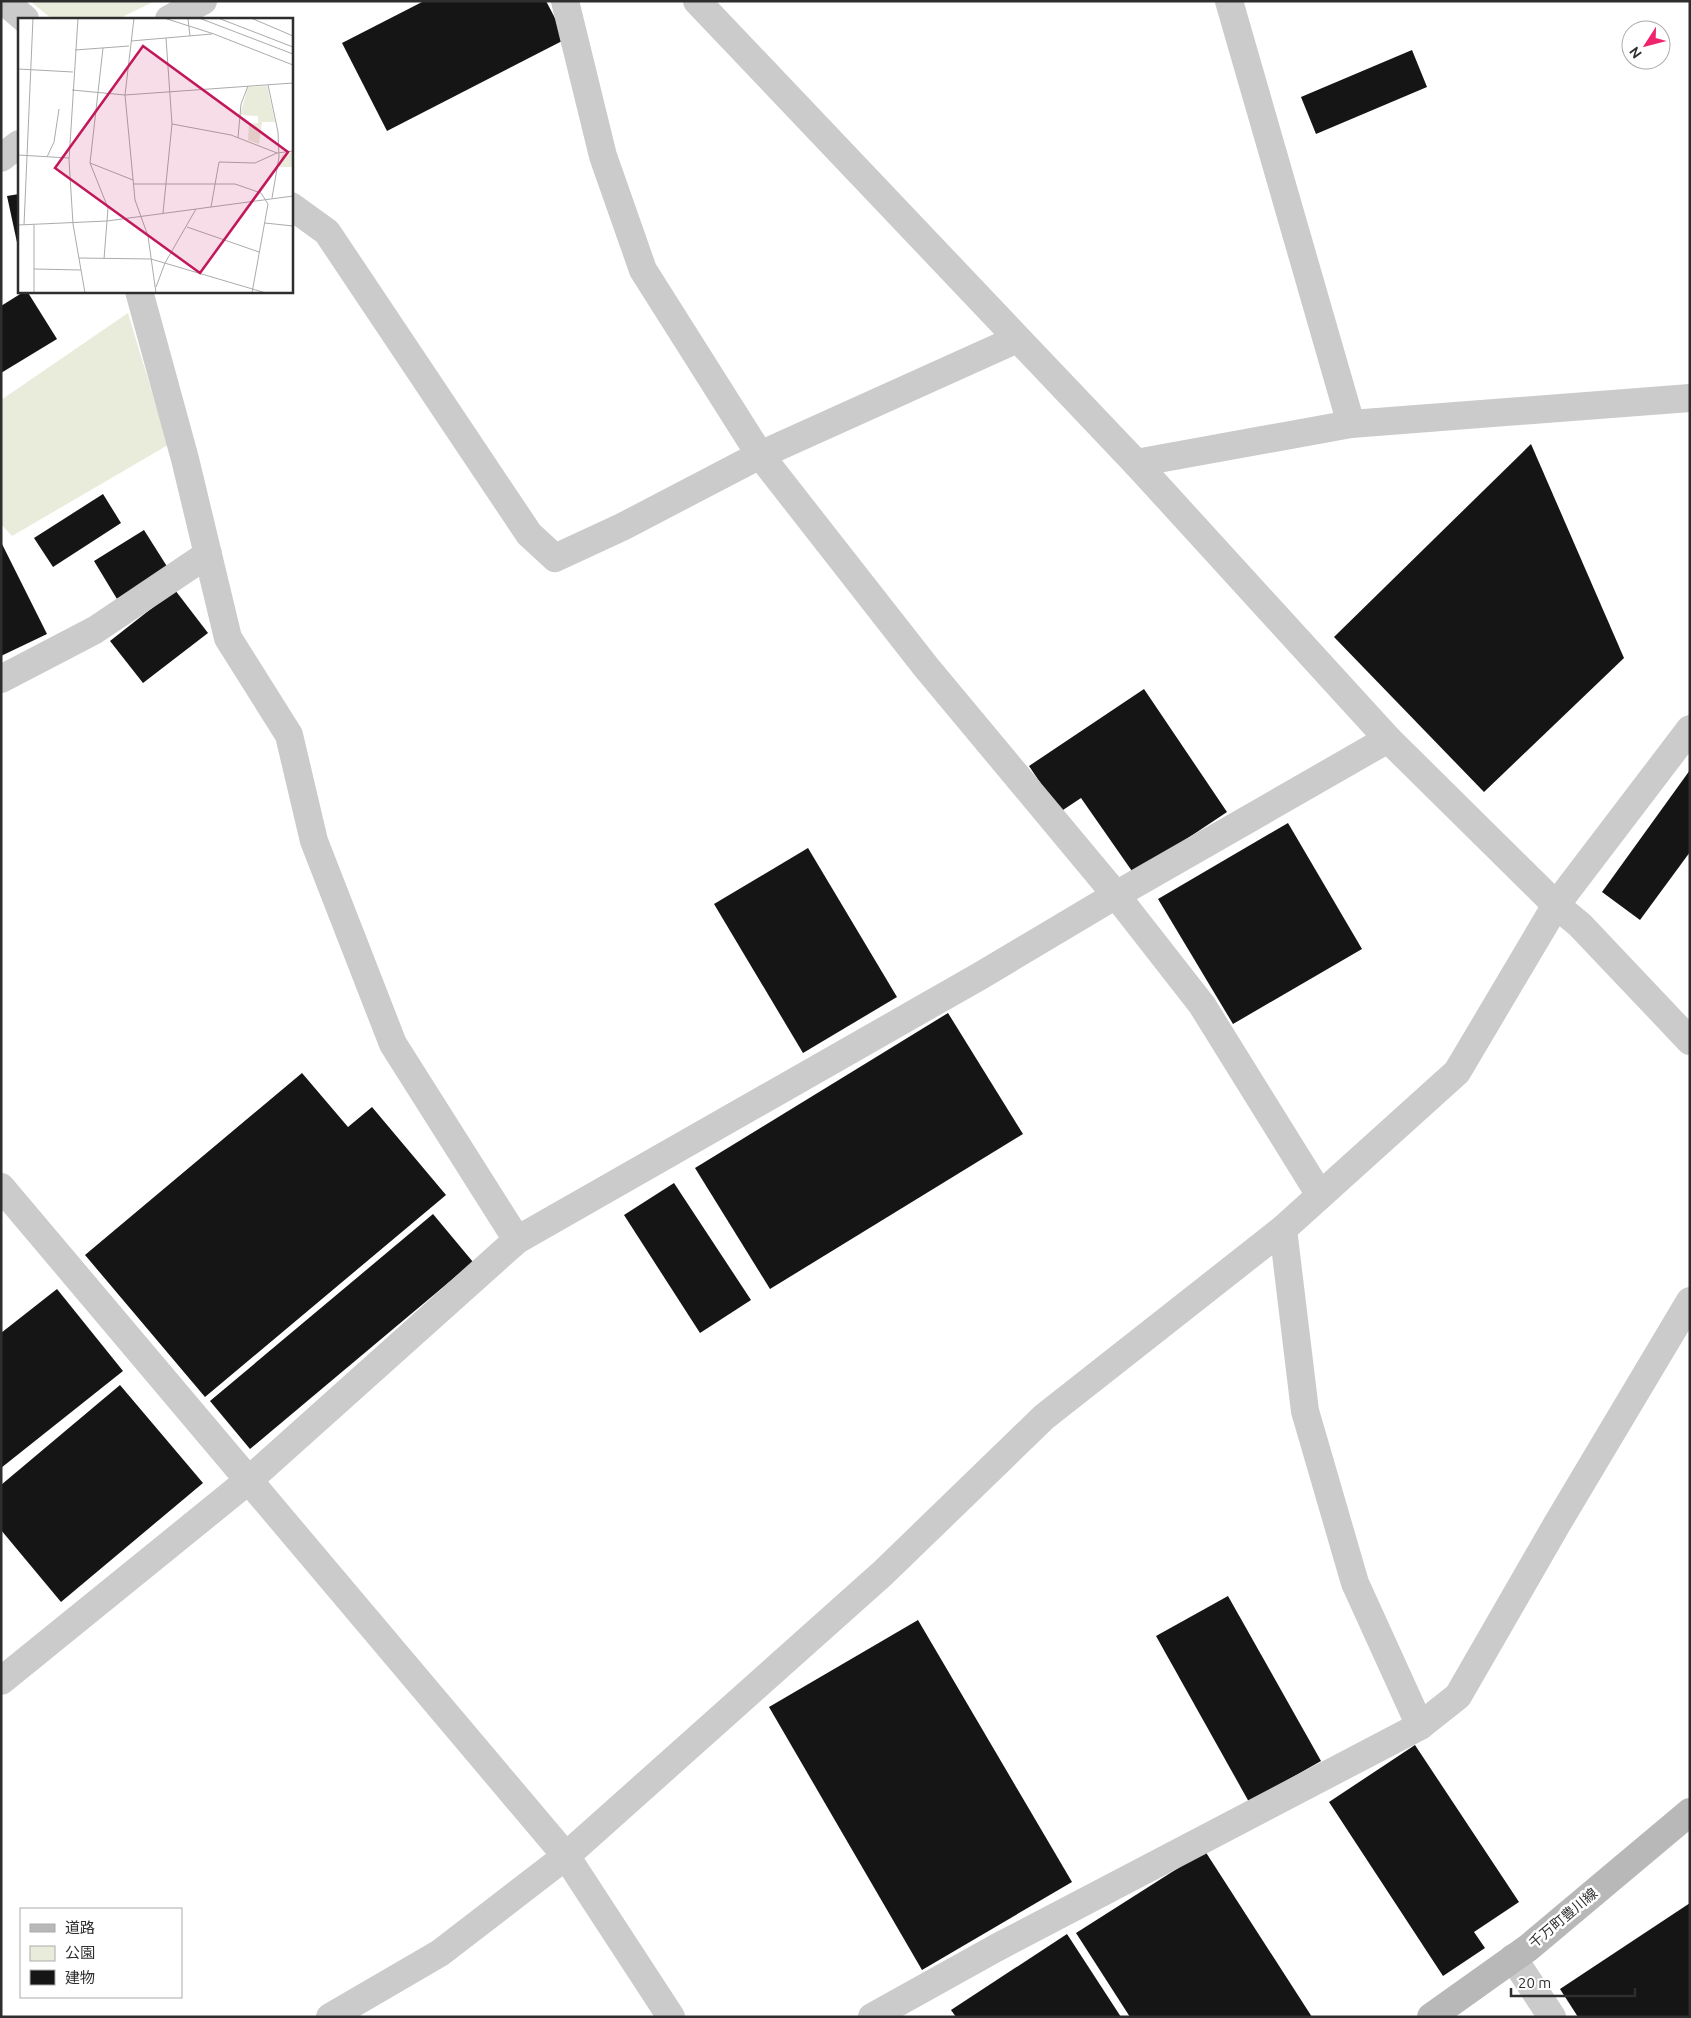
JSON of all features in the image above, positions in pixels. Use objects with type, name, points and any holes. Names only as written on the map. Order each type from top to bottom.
[{"type":"main road","name":"千万町豊川線","points":[[1431,2017],[1528,1948],[1690,1812]]},
{"type":"street","points":[[4,1],[24,18]]},
{"type":"street","points":[[170,18],[203,1]]},
{"type":"street","points":[[565,1],[603,156],[643,270],[760,455],[926,667],[1116,895],[1202,1005],[1320,1195]]},
{"type":"street","points":[[697,1],[1136,463],[1388,739],[1556,905],[1580,925],[1690,1041]]},
{"type":"street","points":[[1229,1],[1351,424]]},
{"type":"street","points":[[1,158],[18,145]]},
{"type":"street","points":[[292,207],[328,232],[529,534],[555,558],[622,527],[760,455],[1017,339]]},
{"type":"street","points":[[139,292],[185,459],[228,638],[289,735],[314,841],[393,1044],[517,1240]]},
{"type":"street","points":[[1136,463],[1351,424],[1690,398]]},
{"type":"street","points":[[1,679],[95,630],[208,554]]},
{"type":"street","points":[[330,2017],[440,1953],[566,1856],[883,1573],[1044,1417],[1284,1229],[1458,1072],[1556,905],[1690,729]]},
{"type":"street","points":[[1,1681],[249,1480],[517,1240],[980,976],[1116,895],[1388,739]]},
{"type":"street","points":[[1,1187],[566,1856],[671,2017]]},
{"type":"street","points":[[1284,1229],[1304,1411],[1355,1583],[1420,1726]]},
{"type":"street","points":[[872,2017],[996,1948],[1420,1726],[1458,1696],[1690,1301]]},
{"type":"street","points":[[1513,1958],[1552,2017]]},
{"type":"green space","points":[[30,1],[155,1],[120,18],[51,18]]},
{"type":"green space","points":[[128,313],[168,445],[12,536],[1,524],[1,400]]},
{"type":"building","points":[[424,1],[546,1],[566,39],[387,131],[342,43]]},
{"type":"building","points":[[1412,50],[1427,87],[1316,134],[1301,97]]},
{"type":"building","points":[[18,194],[18,247],[7,196]]},
{"type":"building","points":[[23,292],[28,292],[57,339],[1,373],[1,306]]},
{"type":"building","points":[[1531,444],[1624,658],[1484,792],[1334,637]]},
{"type":"building","points":[[103,494],[121,523],[53,567],[34,538]]},
{"type":"building","points":[[144,530],[168,568],[117,599],[94,561]]},
{"type":"building","points":[[1,542],[47,634],[1,656]]},
{"type":"building","points":[[175,590],[208,633],[143,683],[110,641]]},
{"type":"building","points":[[1144,689],[1227,812],[1134,874],[1081,798],[1060,812],[1029,766]]},
{"type":"building","points":[[1690,770],[1690,852],[1640,920],[1602,892]]},
{"type":"building","points":[[1288,823],[1362,949],[1233,1024],[1158,899]]},
{"type":"building","points":[[808,848],[897,997],[803,1053],[714,904]]},
{"type":"building","points":[[948,1013],[1023,1134],[770,1289],[695,1168]]},
{"type":"building","points":[[302,1073],[348,1127],[372,1107],[446,1195],[205,1397],[85,1255]]},
{"type":"building","points":[[674,1183],[751,1300],[700,1333],[624,1215]]},
{"type":"building","points":[[433,1214],[473,1262],[250,1449],[210,1401]]},
{"type":"building","points":[[57,1289],[123,1371],[1,1468],[1,1333]]},
{"type":"building","points":[[120,1385],[203,1483],[61,1602],[1,1530],[1,1485]]},
{"type":"building","points":[[1228,1596],[1321,1761],[1249,1802],[1156,1636]]},
{"type":"building","points":[[918,1620],[1072,1882],[922,1970],[769,1707]]},
{"type":"building","points":[[1415,1745],[1519,1902],[1474,1932],[1485,1948],[1443,1976],[1329,1802]]},
{"type":"building","points":[[1205,1851],[1312,2017],[1130,2017],[1076,1933]]},
{"type":"building","points":[[1690,1903],[1690,2017],[1578,2017],[1560,1989]]},
{"type":"building","points":[[1067,1934],[1121,2017],[956,2017],[951,2010]]}]
